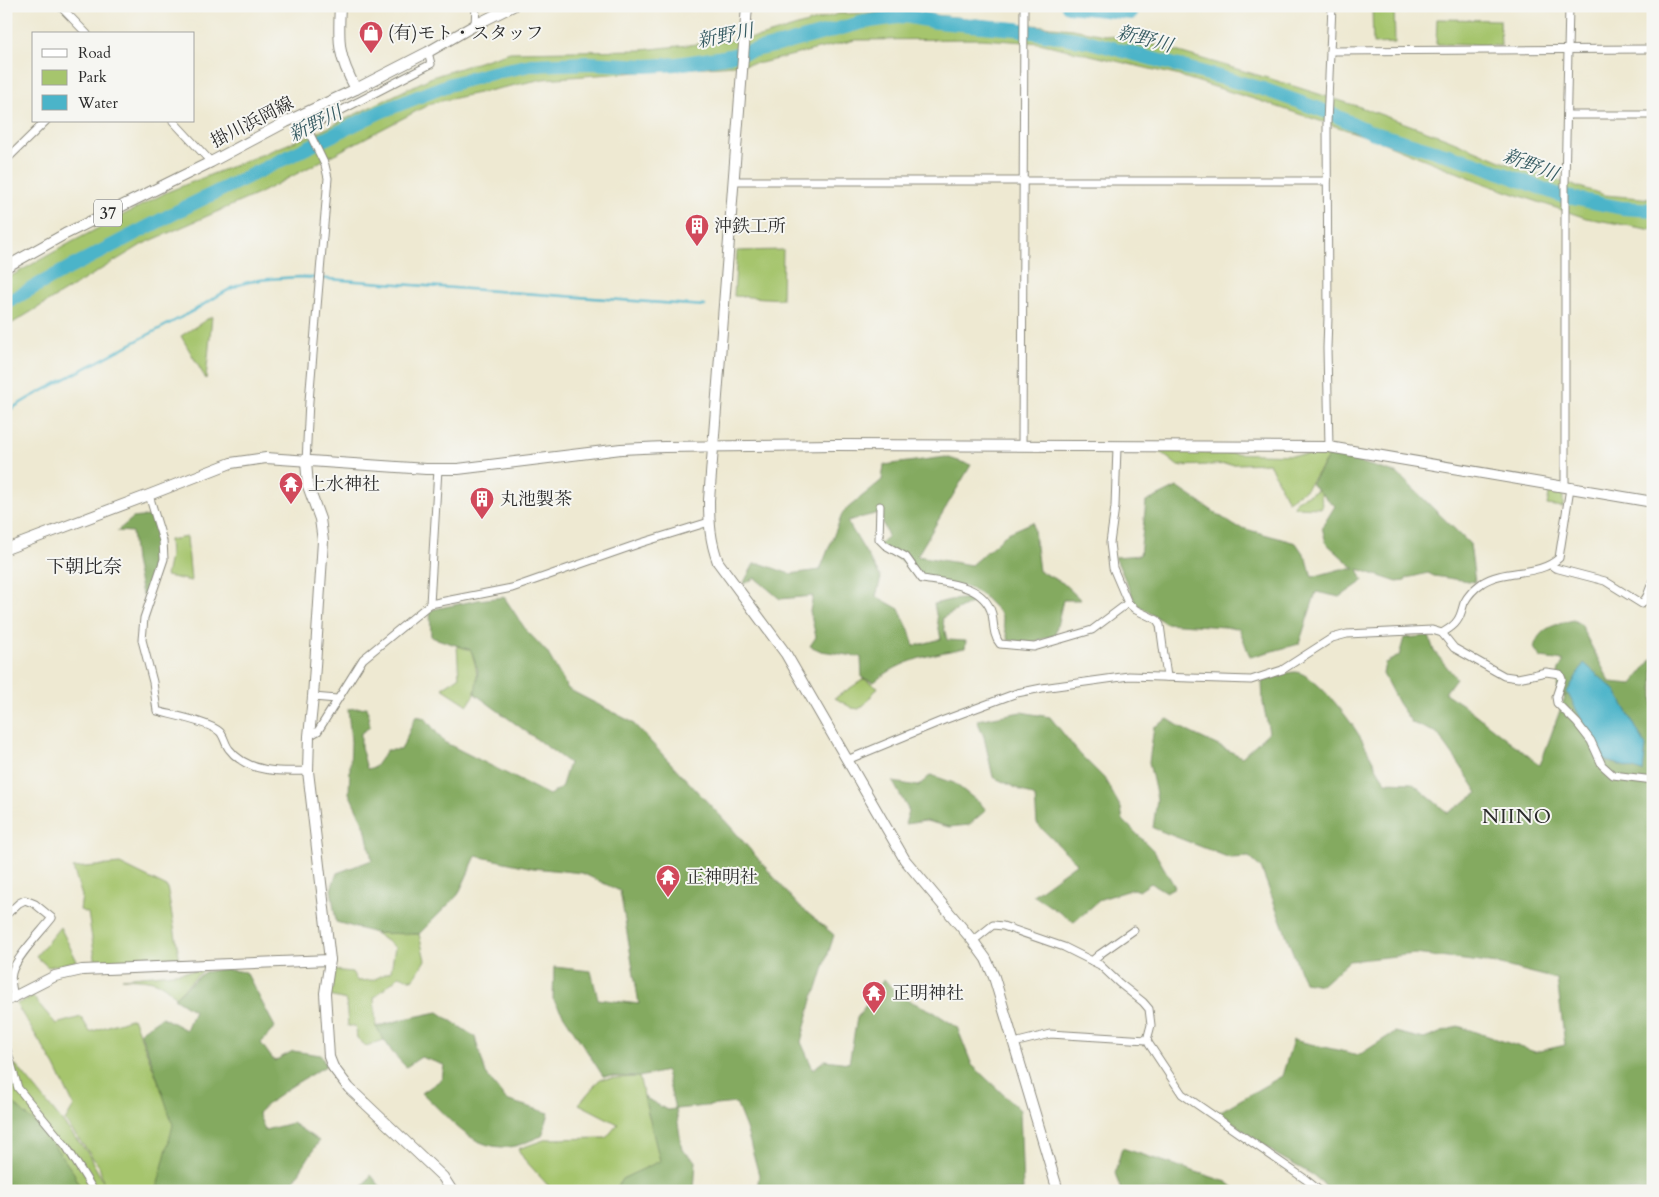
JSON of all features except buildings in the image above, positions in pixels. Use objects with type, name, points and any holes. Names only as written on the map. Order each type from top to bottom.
[{"type":"street","points":[[60,6],[85,32]]},
{"type":"street","points":[[340,6],[338,37],[341,55],[346,71],[356,89]]},
{"type":"street","points":[[475,25],[476,6]]},
{"type":"street","name":"掛川浜岡線","points":[[6,266],[286,122],[356,89],[513,6]]},
{"type":"street","points":[[747,6],[708,522],[712,547],[718,562],[786,654],[905,860],[986,959],[994,977],[1058,1191]]},
{"type":"street","points":[[1022,446],[1022,20],[1024,6]]},
{"type":"street","points":[[1328,447],[1327,123],[1332,6]]},
{"type":"street","points":[[1442,633],[1459,620],[1464,603],[1472,590],[1484,582],[1502,575],[1551,565],[1559,558],[1567,487],[1565,184],[1568,6]]},
{"type":"street","points":[[1330,51],[1653,49]]},
{"type":"street","points":[[428,52],[431,64],[307,128],[325,165],[328,178],[306,462],[308,486],[320,519],[323,541],[308,771],[330,960],[324,993],[327,1047],[333,1067],[349,1088],[443,1177],[452,1191]]},
{"type":"street","points":[[1567,115],[1653,115]]},
{"type":"street","points":[[6,160],[45,122]]},
{"type":"street","points":[[174,122],[211,162]]},
{"type":"street","points":[[734,181],[1327,181]]},
{"type":"street","points":[[6,549],[149,496],[214,468],[231,463],[266,458],[306,462],[458,469],[621,449],[713,446],[1328,447],[1653,502]]},
{"type":"street","points":[[1117,447],[1115,507],[1110,544],[1113,568],[1128,603],[1136,610],[1157,620],[1160,625],[1167,677]]},
{"type":"street","points":[[430,604],[438,469]]},
{"type":"street","points":[[149,496],[162,541],[164,559],[144,618],[142,640],[153,682],[157,711],[209,725],[220,732],[229,749],[245,763],[260,769],[308,771]]},
{"type":"street","points":[[880,506],[879,539],[885,545],[906,557],[922,579],[958,584],[984,598],[991,612],[997,640],[1000,644],[1034,647],[1092,630],[1128,603]]},
{"type":"street","points":[[309,736],[318,731],[363,659],[430,604],[512,588],[649,540],[708,522]]},
{"type":"street","points":[[1551,565],[1555,568],[1605,581],[1642,604],[1653,580]]},
{"type":"street","points":[[847,760],[944,720],[1017,693],[1129,676],[1251,680],[1282,670],[1332,638],[1347,634],[1432,630],[1442,633],[1454,648],[1504,676],[1518,678],[1546,672],[1560,674],[1562,679],[1556,697],[1557,703],[1586,735],[1602,765],[1613,775],[1653,780]]},
{"type":"street","points":[[313,697],[337,699]]},
{"type":"street","points":[[6,915],[18,903],[25,900],[35,904],[52,918],[12,971],[10,998],[56,976],[82,970],[330,960]]},
{"type":"street","points":[[973,941],[993,925],[1003,926],[1064,946],[1100,965],[1119,983],[1144,1002],[1148,1009],[1151,1025],[1148,1040],[1182,1094],[1305,1178],[1320,1191]]},
{"type":"street","points":[[1092,961],[1134,930]]},
{"type":"street","points":[[1014,1042],[1050,1034],[1148,1040]]},
{"type":"street","points":[[6,1046],[18,1088],[66,1146],[94,1191]]},
{"type":"green space","points":[[1372,6],[1394,6],[1395,43],[1373,44]]},
{"type":"green space","points":[[906,12],[1072,29],[1148,43],[1360,107],[1446,138],[1513,166],[1605,195],[1653,199],[1653,230],[1586,218],[1491,186],[1377,140],[1176,75],[1039,43],[982,39],[855,40],[761,63],[543,79],[432,103],[258,194],[143,244],[6,327],[6,279],[167,192],[321,131],[432,77],[510,52],[642,50],[760,37],[838,14]]},
{"type":"green space","points":[[1437,19],[1500,20],[1501,46],[1436,44]]},
{"type":"green space","points":[[783,250],[782,299],[734,296],[737,251]]},
{"type":"green space","points":[[212,316],[206,379],[181,336]]},
{"type":"green space","points":[[1159,451],[1329,456],[1306,489],[1288,501],[1269,463],[1178,466]]},
{"type":"green space","points":[[1329,456],[1339,456],[1398,474],[1470,544],[1475,582],[1434,576],[1428,573],[1397,582],[1358,569],[1363,581],[1340,597],[1316,592],[1299,644],[1250,657],[1239,628],[1165,623],[1136,604],[1115,557],[1140,555],[1146,502],[1177,487],[1235,526],[1296,543],[1307,559],[1312,577],[1341,569],[1355,569],[1326,543],[1322,527],[1335,506],[1311,484]]},
{"type":"green space","points":[[946,457],[971,465],[917,556],[971,565],[1008,533],[1033,522],[1039,571],[1063,583],[1081,600],[1063,600],[1055,635],[1030,643],[1008,640],[1001,614],[982,595],[968,587],[932,583],[878,545],[888,536],[879,513],[847,521],[881,578],[876,596],[899,609],[914,646],[941,639],[934,604],[950,600],[973,598],[975,601],[942,618],[947,640],[966,641],[965,648],[906,663],[874,682],[862,678],[861,657],[821,651],[810,646],[816,637],[810,611],[813,596],[780,599],[755,578],[743,584],[754,564],[762,564],[790,574],[820,570],[843,512],[882,480],[884,465]]},
{"type":"green space","points":[[1321,489],[1322,508],[1294,507],[1296,500]]},
{"type":"green space","points":[[1550,489],[1563,493],[1563,507],[1547,505]]},
{"type":"green space","points":[[149,516],[157,536],[158,556],[154,576],[146,596],[142,594],[135,561],[132,532],[117,531],[133,518]]},
{"type":"green space","points":[[187,537],[191,581],[166,576],[170,556],[169,540]]},
{"type":"green space","points":[[504,597],[526,630],[547,652],[568,689],[632,722],[729,825],[797,904],[834,935],[817,989],[813,996],[801,1042],[813,1069],[825,1060],[849,1063],[857,1018],[884,979],[899,996],[932,1011],[957,1027],[972,1065],[1020,1110],[1023,1190],[757,1191],[759,1175],[746,1128],[736,1103],[676,1109],[682,1150],[696,1161],[694,1191],[615,1191],[622,1179],[660,1161],[644,1097],[667,1110],[675,1109],[666,1071],[639,1077],[603,1076],[553,999],[554,967],[591,971],[598,999],[639,1004],[620,891],[582,873],[533,868],[476,856],[458,895],[419,934],[375,933],[336,922],[331,889],[337,873],[372,860],[365,827],[349,793],[351,742],[348,709],[367,707],[370,727],[361,733],[361,747],[367,769],[375,767],[387,750],[401,750],[416,716],[425,718],[444,742],[549,795],[561,788],[569,763],[475,694],[478,671],[471,650],[431,637],[430,610],[478,600]]},
{"type":"green space","points":[[1573,620],[1582,625],[1610,682],[1632,684],[1653,658],[1653,1191],[1332,1191],[1313,1175],[1277,1155],[1219,1112],[1282,1076],[1293,1040],[1359,1055],[1395,1032],[1424,1039],[1458,1026],[1535,1052],[1565,1045],[1557,979],[1497,964],[1415,954],[1349,961],[1322,985],[1304,982],[1261,868],[1249,857],[1230,858],[1153,828],[1157,799],[1149,762],[1154,727],[1168,719],[1187,731],[1242,757],[1269,732],[1263,703],[1262,682],[1291,672],[1302,674],[1320,687],[1346,716],[1386,782],[1412,783],[1448,813],[1478,793],[1437,733],[1412,723],[1398,703],[1383,674],[1385,663],[1399,656],[1404,638],[1429,636],[1434,651],[1456,678],[1445,693],[1462,704],[1540,765],[1566,694],[1564,697],[1558,694],[1557,681],[1558,673],[1564,661],[1541,658],[1534,648],[1536,641],[1544,631]]},
{"type":"green space","points":[[457,646],[471,650],[477,672],[477,685],[468,705],[442,688],[459,677]]},
{"type":"green space","points":[[864,679],[878,687],[859,709],[852,708],[835,698]]},
{"type":"green space","points":[[1021,712],[1050,717],[1079,753],[1104,778],[1121,808],[1123,820],[1154,851],[1175,887],[1166,892],[1151,883],[1139,891],[1133,889],[1101,899],[1074,922],[1033,895],[1077,863],[1037,824],[1035,797],[993,777],[984,737],[977,720]]},
{"type":"green space","points":[[931,775],[954,783],[986,810],[969,825],[949,827],[926,821],[905,824],[909,811],[893,782],[918,786]]},
{"type":"green space","points":[[120,864],[167,887],[180,961],[96,964],[88,913],[80,910],[82,896],[73,868]]},
{"type":"green space","points":[[60,927],[77,961],[48,967],[36,956]]},
{"type":"green space","points":[[375,933],[419,934],[425,960],[413,980],[399,976],[374,998],[376,1027],[384,1040],[366,1046],[357,1038],[355,1026],[348,1026],[346,1000],[329,996],[332,970],[352,972],[357,981],[373,980],[391,971],[395,947]]},
{"type":"green space","points":[[222,969],[246,972],[275,1027],[261,1043],[274,1061],[293,1051],[321,1055],[326,1066],[282,1093],[258,1113],[265,1130],[292,1123],[319,1141],[288,1190],[291,1191],[156,1191],[173,1125],[140,1032],[162,1017],[186,1030],[194,1011],[174,998],[204,972]]},
{"type":"green space","points":[[203,970],[175,997],[158,983],[122,978]]},
{"type":"green space","points":[[33,997],[56,1024],[81,1017],[90,1032],[133,1018],[176,1126],[157,1191],[6,1191],[6,1065],[17,1066],[87,1152],[103,1181],[99,1166],[65,1121],[74,1106],[55,1066],[16,1004]]},
{"type":"green space","points":[[438,1012],[475,1037],[486,1074],[506,1100],[549,1113],[542,1136],[512,1147],[482,1143],[460,1130],[422,1093],[442,1079],[444,1065],[421,1057],[406,1067],[392,1052],[376,1027]]},
{"type":"green space","points":[[639,1077],[661,1161],[622,1179],[615,1191],[553,1191],[524,1159],[518,1149],[547,1139],[606,1138],[618,1124],[579,1104],[600,1079]]},
{"type":"green space","points":[[6,1096],[44,1132],[74,1173],[82,1191],[6,1191]]},
{"type":"green space","points":[[1122,1148],[1227,1182],[1238,1191],[1121,1191],[1115,1173]]},
{"type":"green space","points":[[371,1175],[384,1191],[360,1191]]},
{"type":"water","points":[[1584,663],[1616,691],[1646,746],[1643,772],[1603,760],[1567,692]]},
{"type":"waterway","points":[[1068,6],[1131,13]]},
{"type":"waterway","name":"新野川","points":[[6,303],[186,207],[380,112],[448,85],[531,65],[590,63],[647,66],[724,57],[787,43],[864,22],[905,16],[937,22],[1015,29],[1087,41],[1263,89],[1330,113],[1371,132],[1475,163],[1562,196],[1622,208],[1653,210]]},
{"type":"waterway","points":[[6,412],[225,292],[245,283],[272,278],[300,277],[705,306]]},
{"type":"place","name":"(有)モト・スタッフ","points":[[371,54]]},
{"type":"place","name":"沖鉄工所","points":[[697,247]]},
{"type":"place","name":"上水神社","points":[[291,505]]},
{"type":"place","name":"丸池製茶","points":[[482,520]]},
{"type":"place","name":"正神明社","points":[[668,898]]},
{"type":"place","name":"正明神社","points":[[874,1014]]},
{"type":"district","name":"下朝比奈","points":[[84,566]]},
{"type":"district","name":"NIINO","points":[[1517,816]]}]
